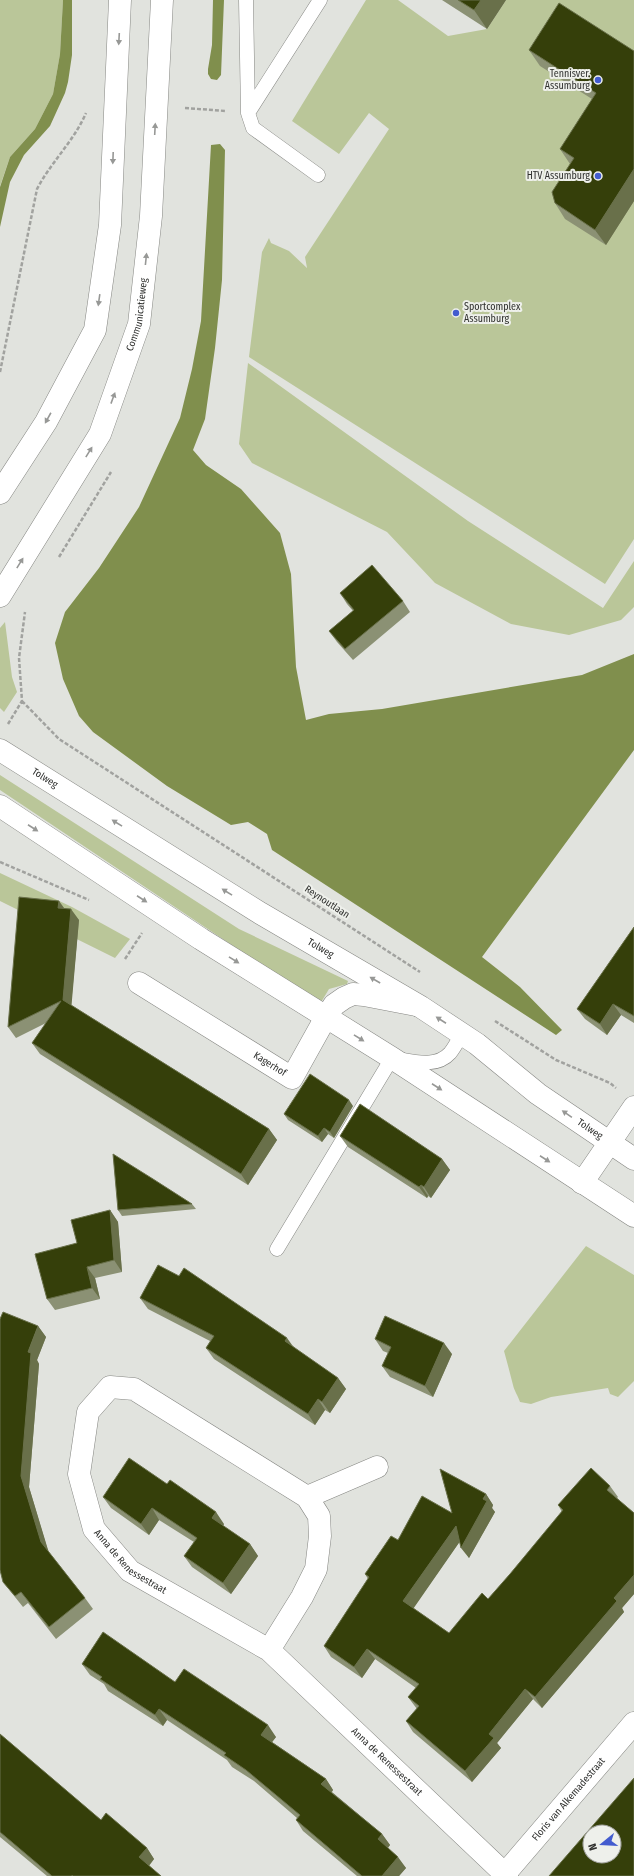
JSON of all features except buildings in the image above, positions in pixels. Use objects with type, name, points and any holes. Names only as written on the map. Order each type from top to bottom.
[{"type":"main road","points":[[0,493],[46,422],[95,330],[110,225],[120,0]]},
{"type":"main road","name":"Communicatieweg","points":[[0,596],[100,434],[139,324],[150,216],[162,0]]},
{"type":"main road","name":"Tolweg","points":[[0,750],[260,913],[421,1006],[462,1034],[538,1094],[634,1159]]},
{"type":"main road","points":[[0,806],[201,939],[392,1058],[634,1216]]},
{"type":"main road","name":"Kagerhof","points":[[139,983],[292,1078],[326,1017],[334,1005],[344,998],[353,994],[421,1006]]},
{"type":"main road","points":[[582,1183],[610,1143],[628,1099]]},
{"type":"main road","name":"Anna de Renessestraat","points":[[269,1650],[302,1597],[316,1569],[320,1536],[319,1516],[307,1497],[134,1390],[110,1387],[88,1412],[79,1474],[94,1529],[130,1571],[269,1650],[505,1875]]},
{"type":"main road","points":[[307,1497],[377,1467]]},
{"type":"main road","name":"Floris van Alkemadestraat","points":[[505,1875],[634,1722]]},
{"type":"lane","points":[[246,0],[248,113],[253,128],[318,175]]},
{"type":"lane","points":[[248,113],[320,0]]},
{"type":"lane","points":[[277,1249],[392,1058],[425,1063],[438,1062],[450,1054],[462,1034]]},
{"type":"path","points":[[180,108],[248,113]]},
{"type":"path","points":[[0,372],[37,189],[46,172],[80,126],[88,109]]},
{"type":"path","name":"Reynoutlaan","points":[[22,701],[59,739],[422,973]]},
{"type":"path","points":[[489,1016],[556,1060],[610,1083],[628,1099]]},
{"type":"shaded area","points":[[0,0],[63,0],[60,54],[53,94],[35,129],[10,157],[0,186]]},
{"type":"shaded area","points":[[63,0],[72,0],[72,55],[65,93],[50,126],[24,155],[10,182],[0,227],[0,187],[10,157],[35,129],[53,94],[60,54]]},
{"type":"shaded area","points":[[213,0],[224,0],[221,75],[217,80],[211,79],[208,74],[212,45]]},
{"type":"shaded area","name":"Sportcomplex Assumburg","points":[[366,0],[398,0],[448,36],[487,29],[506,0],[634,0],[634,539],[605,584],[249,357],[262,252],[269,238],[271,243],[289,251],[307,268],[305,257],[389,129],[369,113],[339,154],[292,121]]},
{"type":"shaded area","points":[[220,144],[225,150],[222,280],[215,348],[205,419],[193,450],[206,465],[241,489],[280,533],[291,574],[296,667],[306,720],[329,714],[382,709],[582,675],[634,654],[634,750],[482,957],[520,987],[562,1030],[556,1035],[272,850],[267,834],[248,822],[231,825],[167,786],[93,732],[79,716],[63,679],[55,643],[65,612],[99,568],[139,507],[180,418],[192,369],[201,321],[211,145]]},
{"type":"shaded area","points":[[248,363],[468,521],[603,608],[634,561],[634,607],[621,620],[569,635],[511,624],[435,583],[387,532],[252,463],[239,444]]},
{"type":"shaded area","points":[[5,622],[12,677],[17,692],[4,712],[0,708],[0,628]]},
{"type":"shaded area","points":[[0,775],[239,929],[348,981],[347,984],[329,989],[320,1004],[0,790]]},
{"type":"shaded area","points":[[0,873],[72,907],[130,939],[115,958],[0,901]]},
{"type":"shaded area","points":[[586,1246],[634,1275],[634,1381],[618,1397],[610,1394],[608,1388],[551,1397],[531,1404],[520,1402],[514,1387],[504,1351]]},
{"type":"place","name":"Tennisver. Assumburg","points":[[598,80]]},
{"type":"place","name":"HTV Assumburg","points":[[598,176]]},
{"type":"place","name":"Sportcomplex Assumburg","points":[[456,313]]}]
